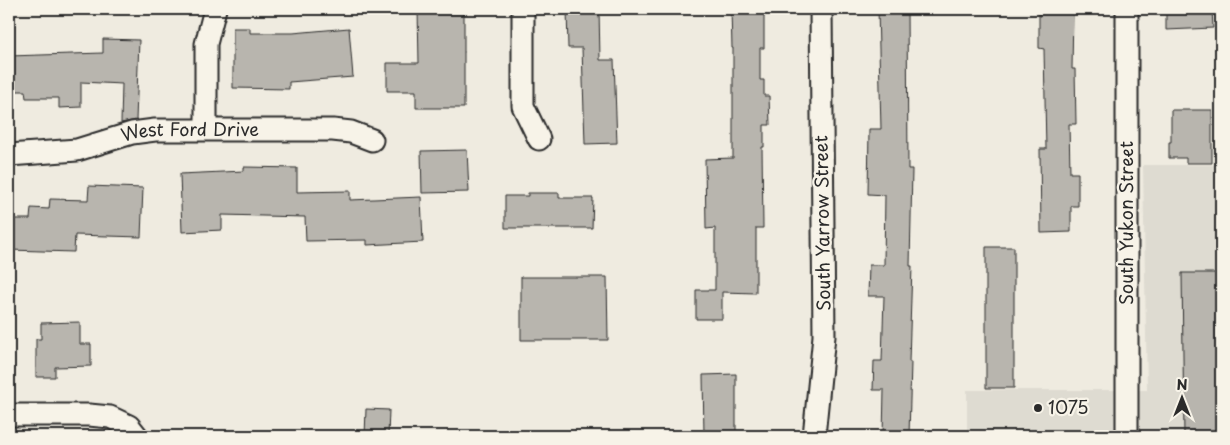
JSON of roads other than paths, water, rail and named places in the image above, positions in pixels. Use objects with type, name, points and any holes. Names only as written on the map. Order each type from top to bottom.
[{"type":"street","points":[[206,129],[206,44],[214,9]]},
{"type":"street","points":[[523,9],[523,106],[539,139]]},
{"type":"street","name":"South Yarrow Street","points":[[814,436],[824,336],[821,9]]},
{"type":"street","name":"South Yukon Street","points":[[1127,9],[1127,436]]},
{"type":"street","name":"West Ford Drive","points":[[9,155],[77,150],[118,137],[146,131],[206,129],[333,130],[351,132],[372,140]]},
{"type":"street","points":[[9,415],[89,415],[110,417],[129,426],[137,436]]},
{"type":"place","name":"1075","points":[[1038,408]]}]
